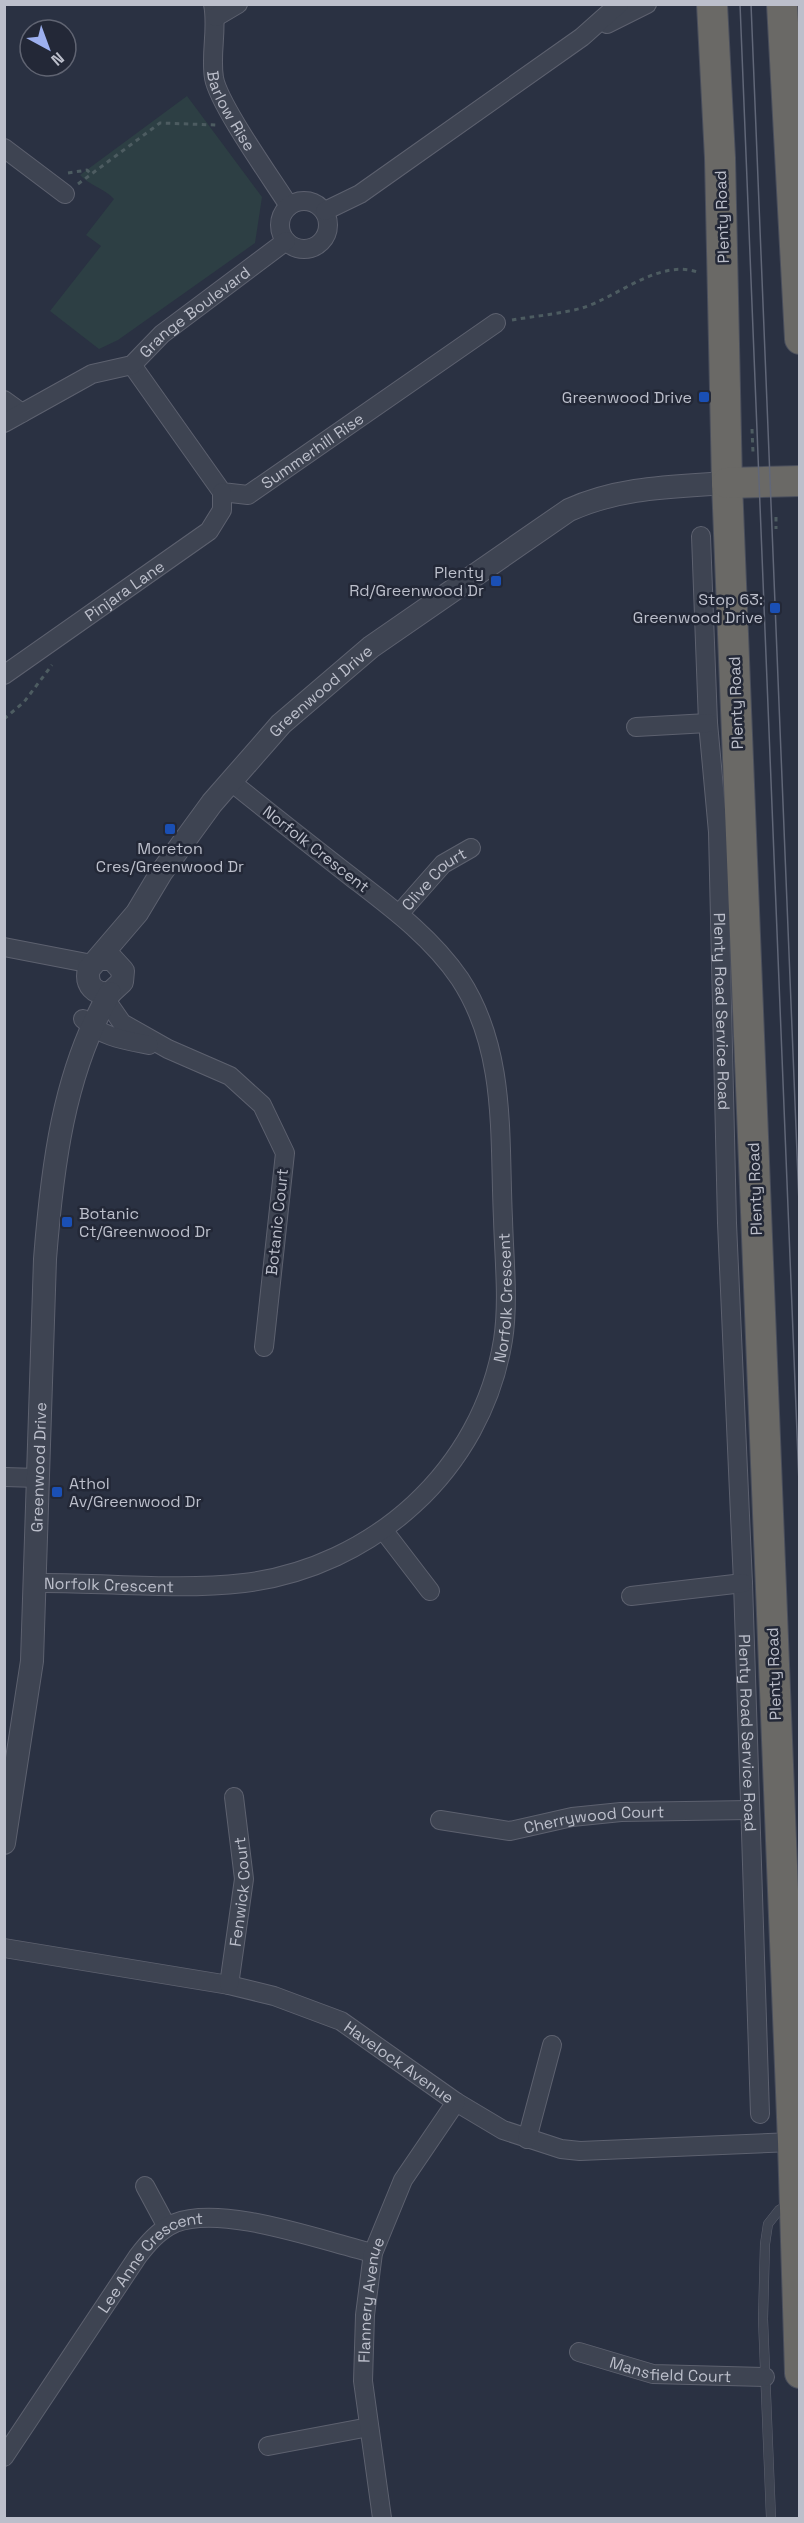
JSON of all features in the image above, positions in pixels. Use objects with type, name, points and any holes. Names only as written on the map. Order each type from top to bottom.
[{"type":"highway","name":"Plenty Road","points":[[712,4],[721,180],[750,1406],[794,1927],[790,2085],[800,2373]]},
{"type":"highway","points":[[782,4],[800,339]]},
{"type":"highway","points":[[727,483],[800,481]]},
{"type":"street","points":[[215,11],[238,4]]},
{"type":"street","points":[[325,211],[360,194],[582,37],[619,4]]},
{"type":"street","points":[[582,37],[647,4]]},
{"type":"street","name":"Barlow Rise","points":[[215,11],[212,52],[214,81],[240,128],[289,206]]},
{"type":"street","points":[[4,148],[65,194]]},
{"type":"street","points":[[305,200],[313,202],[325,211],[329,227],[319,244],[303,249],[286,241],[280,226],[281,218],[289,206],[305,200]]},
{"type":"street","name":"Grange Boulevard","points":[[4,423],[92,374],[132,365],[162,334],[286,241]]},
{"type":"street","name":"Summerhill Rise","points":[[222,492],[248,495],[496,323]]},
{"type":"street","points":[[132,365],[222,492]]},
{"type":"street","points":[[4,400],[22,413]]},
{"type":"street","name":"Greenwood Drive","points":[[4,1843],[32,1660],[48,1216],[59,1142],[70,1091],[74,1050],[88,1024],[101,979],[137,913],[190,832],[230,781],[281,724],[339,672],[553,519],[588,501],[626,490],[727,483]]},
{"type":"street","name":"Pinjara Lane","points":[[4,675],[209,531],[222,510],[222,492]]},
{"type":"street","name":"Plenty Road Service Road","points":[[701,536],[708,723],[718,832],[727,1223],[750,1406],[743,1583],[760,2114]]},
{"type":"street","points":[[704,613],[731,584]]},
{"type":"street","points":[[636,727],[708,723]]},
{"type":"street","name":"Norfolk Crescent","points":[[35,1583],[213,1586],[268,1580],[332,1559],[384,1531],[416,1504],[438,1481],[473,1427],[496,1370],[505,1314],[499,1107],[491,1046],[484,1024],[460,981],[437,950],[399,914],[230,781]]},
{"type":"street","name":"Clive Court","points":[[399,914],[442,864],[471,848]]},
{"type":"street","points":[[4,947],[38,954],[101,979]]},
{"type":"street","name":"Botanic Court","points":[[101,979],[122,1023],[168,1049],[230,1076],[262,1105],[285,1153],[264,1347]]},
{"type":"street","name":"Botanic Court","points":[[88,1024],[111,1037],[168,1049]]},
{"type":"street","points":[[4,1477],[38,1478]]},
{"type":"street","points":[[384,1531],[430,1591]]},
{"type":"street","points":[[631,1596],[743,1583]]},
{"type":"street","name":"Fenwick Court","points":[[230,1985],[244,1879],[234,1797]]},
{"type":"street","name":"Cherrywood Court","points":[[440,1820],[510,1831],[573,1817],[621,1812],[749,1810]]},
{"type":"street","name":"Havelock Avenue","points":[[4,1948],[230,1985],[274,1996],[340,2021],[456,2102],[488,2122],[527,2139],[580,2151],[793,2142]]},
{"type":"street","points":[[527,2139],[552,2045]]},
{"type":"street","points":[[759,2059],[790,2085]]},
{"type":"street","name":"Flannery Avenue","points":[[382,2518],[363,2381],[365,2315],[373,2253],[403,2180],[456,2102]]},
{"type":"street","points":[[145,2186],[166,2227]]},
{"type":"street","name":"Lee Anne Crescent","points":[[4,2457],[138,2256],[166,2227],[187,2220],[237,2218],[373,2253]]},
{"type":"street","name":"Mansfield Court","points":[[579,2352],[654,2374],[765,2377]]},
{"type":"street","points":[[268,2446],[369,2427]]},
{"type":"lane","points":[[771,2518],[763,2319],[768,2224],[779,2210],[794,2202]]},
{"type":"path","points":[[65,194],[160,123],[240,128]]},
{"type":"path","points":[[496,323],[582,308],[655,274],[690,269],[705,275]]},
{"type":"path","points":[[752,429],[753,453]]},
{"type":"path","points":[[776,516],[776,529]]},
{"type":"path","points":[[4,719],[24,702],[52,666],[49,644]]},
{"type":"shaded area","points":[[187,96],[262,197],[255,243],[118,340],[99,349],[50,311],[101,246],[86,235],[114,199],[80,175]]},
{"type":"tram line","points":[[740,4],[800,1508]]},
{"type":"tram line","points":[[751,4],[800,1228]]},
{"type":"place","name":"Greenwood Drive","points":[[704,397]]},
{"type":"place","name":"Plenty Rd/Greenwood Dr","points":[[496,581]]},
{"type":"place","name":"Stop 63: Greenwood Drive","points":[[775,608]]},
{"type":"place","name":"Moreton Cres/Greenwood Dr","points":[[170,829]]},
{"type":"place","name":"Botanic Ct/Greenwood Dr","points":[[67,1222]]},
{"type":"place","name":"Athol Av/Greenwood Dr","points":[[57,1492]]}]
